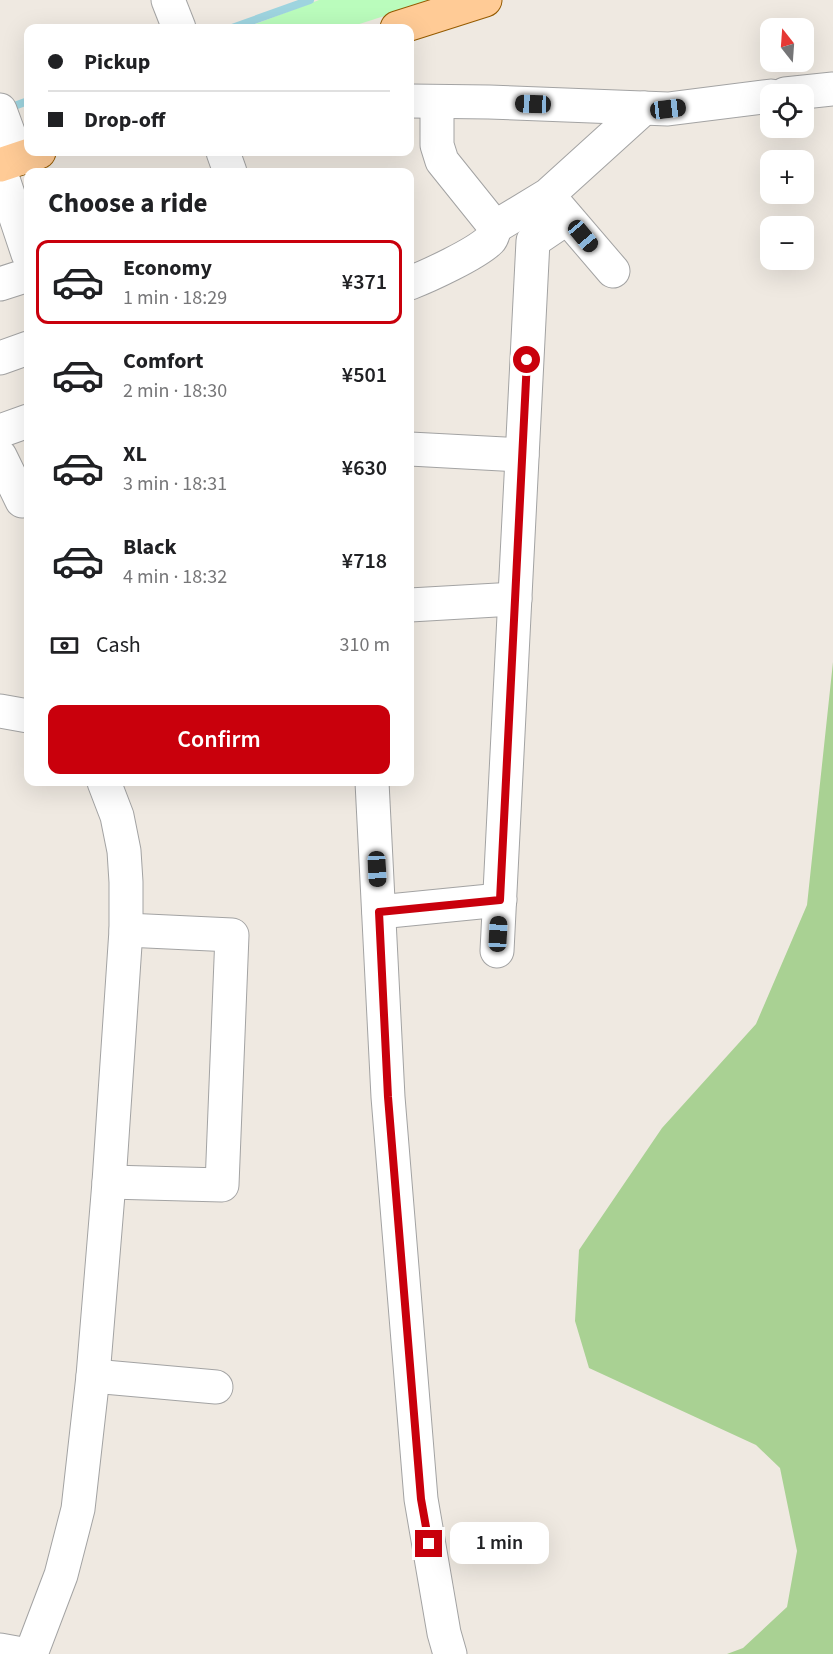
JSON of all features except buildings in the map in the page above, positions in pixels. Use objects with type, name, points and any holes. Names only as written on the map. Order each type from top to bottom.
[{"type":"main road","points":[[410,24],[485,0]]},
{"type":"street","points":[[168,0],[177,24]]},
{"type":"street","points":[[814,90],[833,88]]},
{"type":"street","points":[[495,227],[442,161],[423,102],[668,109],[760,97]]},
{"type":"street","points":[[498,951],[533,241],[558,206],[644,108]]},
{"type":"street","points":[[2,115],[14,161],[14,212],[24,242]]},
{"type":"street","points":[[495,227],[558,206]]},
{"type":"street","points":[[558,206],[613,271]]},
{"type":"street","points":[[414,282],[472,252],[491,239],[495,227]]},
{"type":"street","points":[[0,284],[24,276]]},
{"type":"street","points":[[0,358],[24,349]]},
{"type":"street","points":[[0,430],[24,422]]},
{"type":"street","points":[[414,449],[522,455]]},
{"type":"street","points":[[0,456],[17,504]]},
{"type":"street","points":[[414,605],[515,599]]},
{"type":"street","points":[[0,711],[24,715]]},
{"type":"street","points":[[31,1654],[61,1575],[78,1509],[93,1376],[110,1182],[126,930],[124,851],[117,816],[106,786]]},
{"type":"street","points":[[372,786],[388,1097],[421,1499],[444,1633],[450,1654]]},
{"type":"street","points":[[379,912],[500,900]]},
{"type":"street","points":[[110,1182],[222,1185],[232,935],[126,930]]},
{"type":"street","points":[[93,1376],[216,1388]]},
{"type":"street","points":[[0,1650],[22,1654]]},
{"type":"green space","points":[[319,0],[434,0],[359,24],[256,24]]},
{"type":"green space","points":[[833,662],[833,1654],[727,1654],[743,1648],[787,1607],[797,1551],[780,1468],[756,1445],[589,1368],[575,1321],[579,1250],[662,1128],[756,1024],[807,905]]},
{"type":"waterway","points":[[243,24],[310,0]]},
{"type":"waterway","points":[[6,109],[24,102]]},
{"type":"route","points":[[429,1544],[421,1499],[388,1097],[379,912],[500,900],[527,360]]}]
